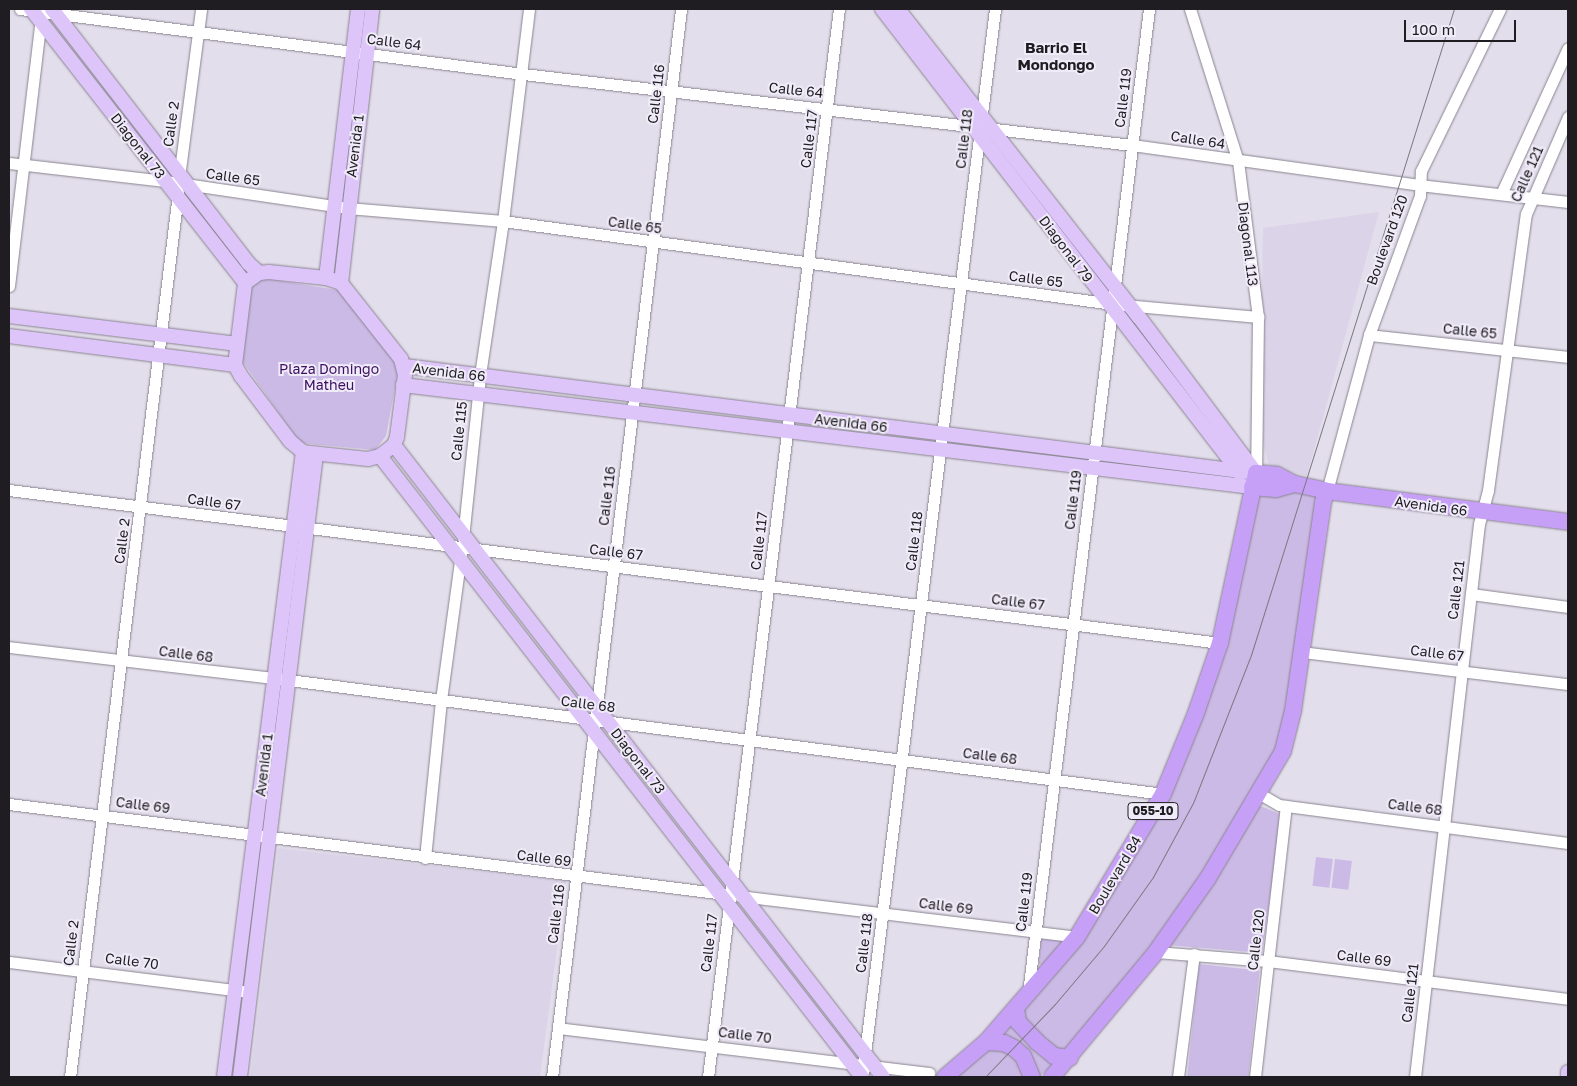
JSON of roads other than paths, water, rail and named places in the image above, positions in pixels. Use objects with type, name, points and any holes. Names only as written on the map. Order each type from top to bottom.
[{"type":"highway","name":"Avenida 66","points":[[1254,480],[1276,489],[1295,484],[1327,491],[1482,513],[1568,522]]},
{"type":"highway","name":"Boulevard 84","points":[[945,1077],[986,1042],[1077,937],[1163,794],[1196,713],[1220,643],[1254,480]]},
{"type":"highway","points":[[1052,1077],[1070,1058],[1156,952],[1208,878],[1260,794],[1283,750],[1302,652],[1323,502],[1327,491]]},
{"type":"highway","points":[[1016,1009],[1018,1022],[1038,1042],[1054,1056],[1070,1058]]},
{"type":"highway","points":[[986,1042],[1004,1043],[1014,1048],[1024,1056],[1032,1077]]},
{"type":"main road","name":"Avenida 1","points":[[358,9],[360,52]]},
{"type":"main road","name":"Avenida 1","points":[[326,278],[340,207],[360,52],[372,9]]},
{"type":"main road","name":"Diagonal 79","points":[[882,9],[1115,286],[1254,480]]},
{"type":"main road","name":"Diagonal 79","points":[[898,9],[981,127],[1111,305],[1237,470],[1254,480]]},
{"type":"main road","name":"Diagonal 73","points":[[39,11],[178,184],[259,273]]},
{"type":"main road","name":"Diagonal 73","points":[[178,184],[245,284]]},
{"type":"main road","name":"Avenida 1","points":[[340,207],[341,283]]},
{"type":"main road","points":[[259,273],[326,278],[341,283],[405,366],[394,445],[380,456],[368,459],[309,453],[290,441],[235,365],[245,284],[259,273]]},
{"type":"main road","points":[[9,316],[237,344]]},
{"type":"main road","points":[[9,336],[235,365]]},
{"type":"main road","name":"Avenida 66","points":[[405,366],[790,416],[1237,470]]},
{"type":"main road","name":"Avenida 66","points":[[403,385],[1092,467],[1254,480]]},
{"type":"main road","name":"Diagonal 73","points":[[394,445],[462,548]]},
{"type":"main road","name":"Avenida 1","points":[[240,1077],[270,837],[294,527],[309,453]]},
{"type":"main road","name":"Avenida 1","points":[[224,1077],[255,834],[309,530],[309,453]]},
{"type":"main road","name":"Diagonal 73","points":[[380,456],[462,548],[863,1067],[883,1077]]},
{"type":"main road","points":[[1568,1072],[1568,1077]]},
{"type":"street","name":"Calle 2","points":[[70,1077],[162,335],[178,184],[201,9]]},
{"type":"street","name":"Calle 115","points":[[424,858],[441,700],[462,548],[480,376],[503,221],[530,9]]},
{"type":"street","name":"Calle 116","points":[[552,1077],[681,9]]},
{"type":"street","name":"Calle 117","points":[[708,1077],[839,9]]},
{"type":"street","name":"Calle 118","points":[[863,1067],[995,9]]},
{"type":"street","name":"Calle 119","points":[[1028,995],[1111,305],[1115,286],[1149,9]]},
{"type":"street","name":"Diagonal 113","points":[[1190,9],[1238,161],[1258,317],[1254,480]]},
{"type":"street","name":"Boulevard 120","points":[[1327,491],[1369,335],[1420,196],[1421,171],[1500,9]]},
{"type":"street","name":"Calle 64","points":[[39,11],[523,74],[828,108],[1132,145],[1419,185],[1502,192],[1568,202]]},
{"type":"street","points":[[9,286],[24,165],[39,11]]},
{"type":"street","name":"Calle 121","points":[[1502,192],[1568,48]]},
{"type":"street","name":"Calle 121","points":[[1415,1077],[1428,981],[1442,826],[1471,594],[1526,214],[1568,117]]},
{"type":"street","name":"Calle 65","points":[[9,164],[178,184],[340,207],[503,221],[1111,305],[1258,317]]},
{"type":"street","name":"Calle 65","points":[[1369,335],[1568,357]]},
{"type":"street","name":"Calle 67","points":[[9,490],[309,530],[613,566],[1220,643]]},
{"type":"street","points":[[1471,594],[1568,608]]},
{"type":"street","name":"Calle 68","points":[[9,648],[595,719],[1163,794]]},
{"type":"street","name":"Calle 67","points":[[1302,652],[1568,684]]},
{"type":"street","name":"Calle 68","points":[[1260,794],[1272,802],[1286,806],[1568,844]]},
{"type":"street","name":"Calle 69","points":[[9,804],[255,834],[576,877],[1077,937]]},
{"type":"street","name":"Calle 120","points":[[1255,1077],[1286,806]]},
{"type":"street","name":"Calle 69","points":[[1156,952],[1268,961],[1568,999]]},
{"type":"street","points":[[1178,1077],[1194,954]]},
{"type":"street","name":"Calle 70","points":[[9,962],[234,989],[251,993]]},
{"type":"street","name":"Calle 70","points":[[558,1028],[712,1046],[863,1067],[929,1072]]},
{"type":"tram line","points":[[985,1077],[1055,1004],[1104,946],[1153,877],[1193,803],[1251,655],[1454,9]]},
{"type":"district","name":"Barrio El Mondongo","points":[[1056,56]]},
{"type":"park label","name":"Plaza Domingo Matheu","points":[[329,378]]}]
